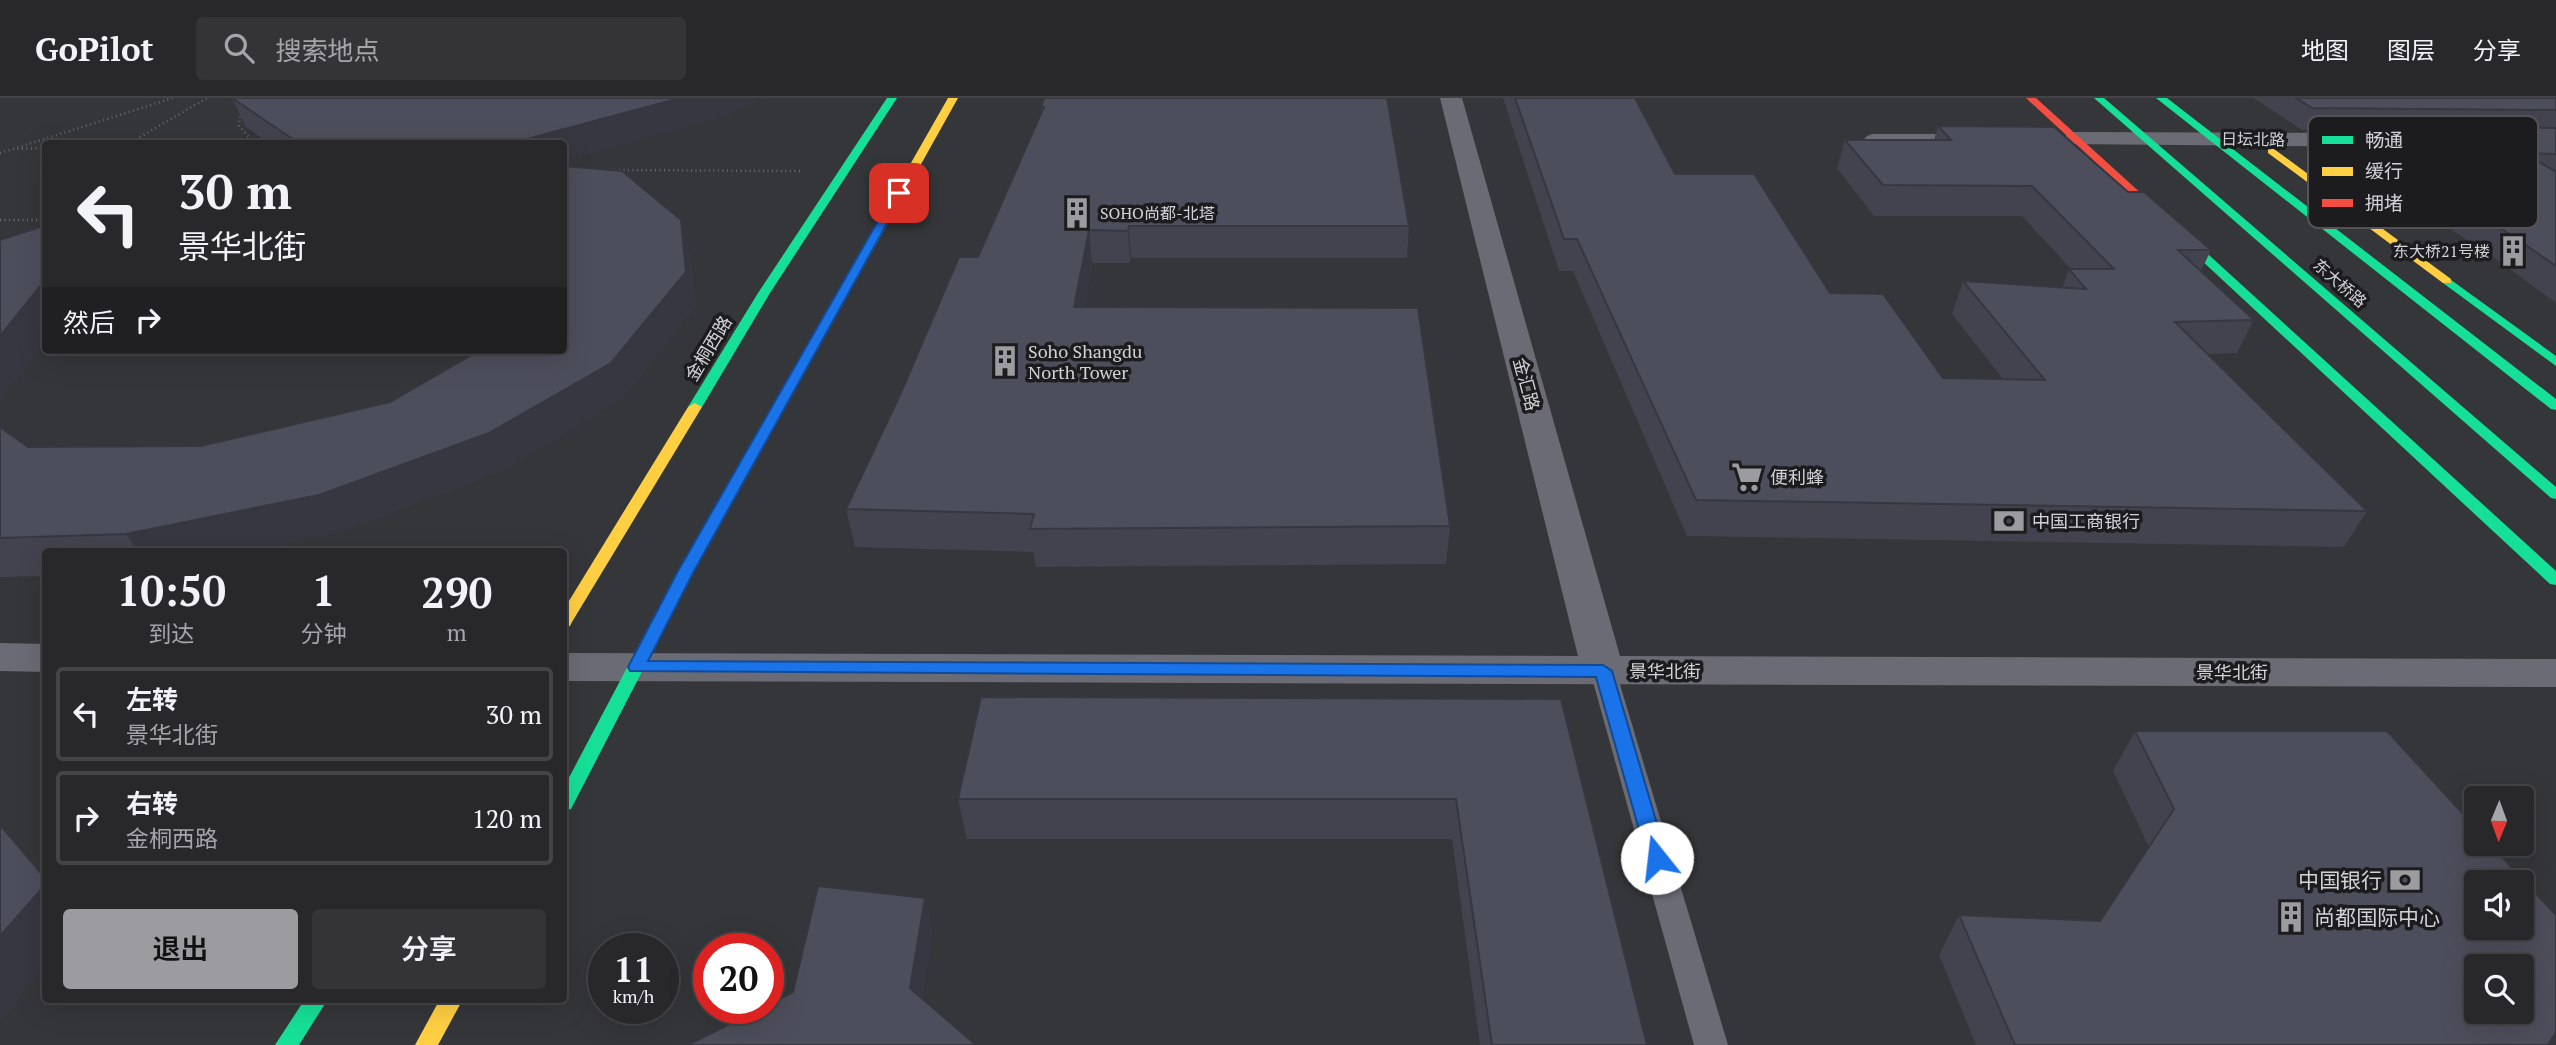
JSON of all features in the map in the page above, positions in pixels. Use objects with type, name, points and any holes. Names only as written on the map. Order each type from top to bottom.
[{"type":"main road","name":"金桐西路","points":[[567,617],[764,293],[892,98]]},
{"type":"main road","points":[[567,798],[685,573],[953,98]]},
{"type":"main road","points":[[2031,98],[2423,450],[2556,580]]},
{"type":"main road","name":"东大桥路","points":[[2099,98],[2437,399],[2556,495]]},
{"type":"main road","name":"东大桥路","points":[[2161,98],[2308,212]]},
{"type":"main road","points":[[2247,133],[2308,178]]},
{"type":"main road","name":"东大桥路","points":[[2328,228],[2556,406]]},
{"type":"main road","points":[[2375,228],[2556,362]]},
{"type":"main road","points":[[286,1045],[314,1003]]},
{"type":"main road","points":[[426,1045],[450,1003]]},
{"type":"street","name":"金汇路","points":[[1451,98],[1603,671]]},
{"type":"street","name":"日坛北路","points":[[2075,139],[2213,138],[2247,133],[2308,136]]},
{"type":"street","points":[[0,657],[42,658]]},
{"type":"street","name":"景华北街","points":[[567,667],[2556,673]]},
{"type":"lane","points":[[1872,139],[1980,139]]},
{"type":"lane","points":[[2048,139],[2075,139]]},
{"type":"lane","points":[[1603,671],[1711,1045]]},
{"type":"path","points":[[0,153],[173,98]]},
{"type":"path","points":[[135,140],[207,98]]},
{"type":"path","points":[[242,107],[239,126],[251,140]]},
{"type":"path","points":[[13,149],[42,148]]},
{"type":"path","points":[[604,170],[844,171]]},
{"type":"path","points":[[0,220],[42,220]]},
{"type":"building","points":[[232,98],[680,98],[523,140],[294,140]]},
{"type":"building","points":[[1044,98],[1387,98],[1409,226],[1129,226],[1128,231],[1089,230],[1074,307],[1418,308],[1450,526],[1030,529],[1034,514],[846,509],[900,395],[959,257],[978,257],[1044,107],[1041,107]]},
{"type":"building","points":[[1515,98],[1635,98],[1675,174],[1754,174],[1830,293],[1883,294],[1943,378],[2045,380],[1963,281],[2086,289],[2069,269],[2114,269],[2032,186],[1883,185],[1845,140],[1951,140],[1938,126],[2054,127],[2128,192],[2144,192],[2211,250],[2178,250],[2254,320],[2175,322],[2367,511],[1696,500],[1577,239],[1564,239]]},
{"type":"building","points":[[2296,98],[2556,98],[2556,110],[2312,108]]},
{"type":"building","points":[[2538,128],[2556,128],[2556,154],[2538,153]]},
{"type":"building","points":[[2538,161],[2556,172],[2556,266],[2500,228],[2538,228]]},
{"type":"building","points":[[567,166],[622,171],[681,220],[686,272],[611,363],[489,433],[319,495],[126,534],[0,538],[0,427],[28,447],[201,446],[390,402],[473,354],[567,354]]},
{"type":"building","points":[[42,226],[42,284],[0,336],[0,240]]},
{"type":"building","points":[[981,697],[1561,699],[1647,1045],[1492,1045],[1456,799],[958,799]]},
{"type":"building","name":"尚都国际中心","points":[[2135,731],[2387,731],[2464,815],[2464,856],[2501,856],[2514,870],[2464,870],[2464,940],[2534,940],[2534,891],[2556,915],[2556,1032],[2548,1045],[2015,1045],[1959,915],[2100,921],[2174,809]]},
{"type":"building","points":[[0,825],[42,874],[42,889],[0,936]]},
{"type":"building","points":[[818,886],[925,898],[910,988],[976,1045],[688,1045],[730,1024],[784,1024],[784,997],[793,992]]},
{"type":"traffic: fast","points":[[695,407],[764,293],[892,98]]},
{"type":"traffic: fast","points":[[2099,98],[2556,495]]},
{"type":"traffic: fast","points":[[2161,98],[2308,213]]},
{"type":"traffic: fast","points":[[2161,217],[2556,580]]},
{"type":"traffic: fast","points":[[2328,228],[2556,406]]},
{"type":"traffic: fast","points":[[567,798],[685,573],[857,268]]},
{"type":"traffic: fast","points":[[2447,281],[2556,362]]},
{"type":"traffic: fast","points":[[286,1045],[314,1003]]},
{"type":"traffic: slow","points":[[857,268],[953,98]]},
{"type":"traffic: slow","points":[[2271,151],[2308,178]]},
{"type":"traffic: slow","points":[[2375,228],[2447,281]]},
{"type":"traffic: slow","points":[[567,617],[695,407]]},
{"type":"traffic: slow","points":[[426,1045],[450,1003]]},
{"type":"traffic: jam","points":[[2031,98],[2161,217]]},
{"type":"place","name":"SOHO尚都-北塔","points":[[1077,213]]},
{"type":"place","name":"东大桥21号楼","points":[[2513,251]]},
{"type":"place","name":"Soho Shangdu North Tower","points":[[1005,361]]},
{"type":"place","name":"便利蜂","points":[[1747,477]]},
{"type":"place","name":"中国工商银行","points":[[2009,521]]},
{"type":"place","name":"中国银行","points":[[2405,880]]},
{"type":"place","name":"尚都国际中心","points":[[2291,917]]},
{"type":"route","points":[[899,193],[685,573],[636,667],[1603,671],[1657,858]]}]
